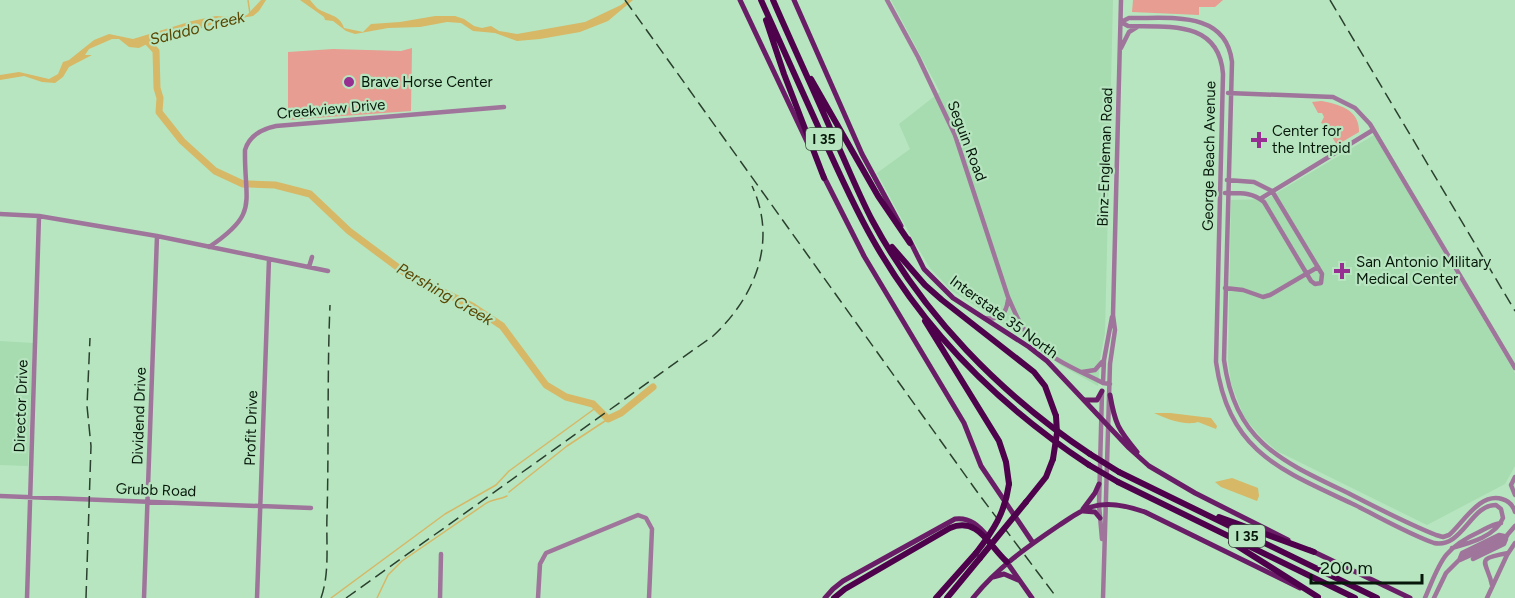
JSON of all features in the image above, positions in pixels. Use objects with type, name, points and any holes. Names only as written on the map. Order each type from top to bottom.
[{"type":"highway","points":[[760,0],[784,74],[824,178]]},
{"type":"highway","name":"I 35","points":[[760,0],[860,216],[894,274],[923,315],[959,357],[999,396],[1040,431],[1089,465],[1118,482],[1355,598]]},
{"type":"highway","name":"I 35","points":[[773,0],[862,199],[886,243],[931,308],[981,366],[1035,415],[1119,472],[1377,598]]},
{"type":"highway","points":[[802,65],[879,196],[910,243]]},
{"type":"highway","points":[[886,243],[942,300],[1035,372],[1045,386],[1056,416],[1057,433],[1053,459],[1046,477],[978,556],[936,598]]},
{"type":"highway","points":[[923,315],[928,327],[999,441],[1006,462],[1008,484],[1005,505],[996,526],[978,556],[947,598]]},
{"type":"highway","points":[[1132,479],[1225,520],[1314,552]]},
{"type":"highway","points":[[834,598],[845,589],[950,528],[961,524],[967,524],[978,530],[1006,562]]},
{"type":"highway","points":[[1203,524],[1320,598]]},
{"type":"highway","points":[[952,598],[964,576]]},
{"type":"main road","points":[[740,0],[824,178],[864,256],[964,423],[981,466],[1033,543]]},
{"type":"main road","name":"Interstate 35 North","points":[[794,0],[862,154],[924,268],[953,298],[1047,361],[1129,448],[1150,466],[1205,499],[1410,598]]},
{"type":"main road","points":[[1085,400],[1097,400],[1102,391]]},
{"type":"main road","points":[[1110,394],[1113,418],[1120,431],[1150,466]]},
{"type":"main road","points":[[1082,511],[1100,483]]},
{"type":"main road","points":[[973,598],[1006,562],[1033,543],[1082,511],[1106,505],[1125,506],[1145,513],[1320,598]]},
{"type":"main road","points":[[1082,511],[1095,512],[1100,518]]},
{"type":"main road","points":[[825,598],[843,581],[955,519],[966,519],[980,527],[1032,598]]},
{"type":"main road","points":[[990,578],[1004,574],[1020,580]]},
{"type":"street","name":"Seguin Road","points":[[887,0],[910,40],[955,135],[1008,297],[1020,322],[1036,343],[1051,355],[1103,383],[1110,384]]},
{"type":"street","name":"Binz-Engleman Road","points":[[1104,598],[1108,425],[1115,330],[1113,315],[1121,0]]},
{"type":"street","name":"George Beach Avenue","points":[[1121,22],[1129,18],[1203,22],[1215,29],[1224,40],[1230,53],[1231,93],[1223,349],[1226,375],[1237,410],[1251,431],[1269,450],[1291,466],[1436,535],[1443,537],[1449,535],[1479,504],[1489,498],[1498,497],[1508,500],[1515,512]]},
{"type":"street","name":"George Beach Avenue","points":[[1121,22],[1128,26],[1185,28],[1203,36],[1214,46],[1223,69],[1216,362],[1228,408],[1249,442],[1284,471],[1434,543],[1445,544],[1452,540],[1483,509],[1491,505],[1496,505],[1503,512],[1501,523],[1452,548],[1444,556],[1425,598]]},
{"type":"street","points":[[1120,50],[1129,32],[1138,26]]},
{"type":"street","points":[[1222,93],[1333,97],[1355,108],[1373,130],[1515,368]]},
{"type":"street","name":"Creekview Drive","points":[[209,247],[230,233],[240,222],[247,202],[245,150],[247,143],[261,130],[276,126],[504,106]]},
{"type":"street","points":[[1260,199],[1373,130]]},
{"type":"street","points":[[1220,180],[1254,182],[1272,191],[1322,274],[1321,283],[1313,283],[1264,202],[1249,193],[1220,193]]},
{"type":"street","points":[[0,214],[39,216],[157,236],[328,271]]},
{"type":"street","name":"Director Drive","points":[[27,598],[39,216]]},
{"type":"street","name":"Dividend Drive","points":[[144,598],[157,236]]},
{"type":"street","points":[[309,267],[312,257]]},
{"type":"street","name":"Profit Drive","points":[[257,598],[269,259]]},
{"type":"street","points":[[1225,288],[1243,290],[1263,297],[1270,296],[1318,267]]},
{"type":"street","points":[[984,318],[994,319],[1004,314],[1008,297]]},
{"type":"street","name":"Binz-Engleman Road","points":[[1104,552],[1099,505],[1102,391],[1108,328],[1113,315]]},
{"type":"street","points":[[1082,372],[1095,370],[1104,360]]},
{"type":"street","points":[[1515,477],[1511,485],[1515,495]]},
{"type":"street","name":"Grubb Road","points":[[0,496],[311,508]]},
{"type":"street","points":[[538,598],[540,564],[546,553],[633,516],[646,518],[652,529],[649,598]]},
{"type":"street","points":[[1434,598],[1446,573],[1459,560],[1502,541],[1515,526]]},
{"type":"street","points":[[1487,598],[1515,543]]},
{"type":"street","points":[[1492,586],[1484,566],[1485,562],[1491,556],[1508,553]]},
{"type":"street","points":[[440,598],[441,554]]},
{"type":"shaded area","points":[[891,0],[1113,0],[1105,333],[1098,386],[1062,366],[1012,329],[952,291],[930,268],[877,173],[910,149],[899,124],[940,92]]},
{"type":"shaded area","points":[[1133,0],[1223,0],[1215,7],[1199,7],[1199,15],[1132,12]]},
{"type":"shaded area","name":"Brave Horse Center","points":[[412,48],[411,111],[288,120],[288,52],[333,49],[401,51]]},
{"type":"shaded area","points":[[1321,101],[1341,106],[1352,113],[1356,118],[1359,132],[1337,145],[1324,124],[1321,123],[1324,117],[1322,113],[1318,113],[1312,102]]},
{"type":"shaded area","name":"San Antonio Military Medical Center","points":[[1374,135],[1515,373],[1515,466],[1505,484],[1427,525],[1277,451],[1244,417],[1231,383],[1228,361],[1231,200],[1266,199]]},
{"type":"shaded area","points":[[0,341],[33,343],[28,466],[0,465]]},
{"type":"water","name":"Salado Creek","points":[[261,0],[266,0],[253,16],[219,22],[188,33],[157,39],[139,48],[129,47],[119,39],[112,39],[89,49],[85,55],[92,55],[69,67],[63,77],[55,83],[42,82],[24,76],[0,80],[0,75],[19,72],[49,79],[58,74],[63,62],[69,60],[94,40],[109,34],[133,39],[192,21],[216,16],[247,15]]},
{"type":"water","points":[[300,0],[310,0],[317,8],[339,20],[344,28],[363,32],[371,24],[435,16],[455,16],[474,26],[482,28],[491,26],[499,31],[517,34],[585,22],[627,0],[633,0],[608,21],[580,32],[517,41],[495,33],[473,31],[461,23],[447,22],[355,34],[346,31],[333,21],[325,20]]},
{"type":"water","points":[[1154,413],[1211,418],[1217,426],[1216,429],[1198,422],[1170,420]]},
{"type":"water","points":[[1232,478],[1258,488],[1257,501],[1221,487],[1215,482]]},
{"type":"waterway","name":"Salado Creek","points":[[248,0],[250,14]]},
{"type":"waterway","name":"Pershing Creek","points":[[146,40],[156,51],[159,112],[182,141],[215,171],[243,184]]},
{"type":"waterway","name":"Pershing Creek","points":[[249,184],[275,185],[310,194],[349,231],[408,275],[472,306],[502,326],[546,385],[566,397],[593,404],[608,419],[621,413],[653,387]]},
{"type":"waterway","points":[[331,598],[445,514],[496,485],[509,471],[597,407]]},
{"type":"waterway","points":[[509,492],[567,446],[608,419]]},
{"type":"waterway","points":[[377,598],[388,575],[402,561],[485,504],[507,496]]},
{"type":"railway","points":[[625,0],[978,493],[1057,598]]},
{"type":"railway","points":[[1330,0],[1515,311]]},
{"type":"railway","points":[[346,598],[713,336],[728,321],[751,286],[762,247],[763,227],[760,207],[752,186]]},
{"type":"railway","points":[[321,598],[326,578],[327,557],[330,305]]},
{"type":"railway","points":[[86,598],[91,446],[87,406],[90,338]]},
{"type":"place","name":"Brave Horse Center","points":[[349,82]]},
{"type":"place","name":"Center for the Intrepid","points":[[1259,140]]},
{"type":"place","name":"San Antonio Military Medical Center","points":[[1342,271]]}]
